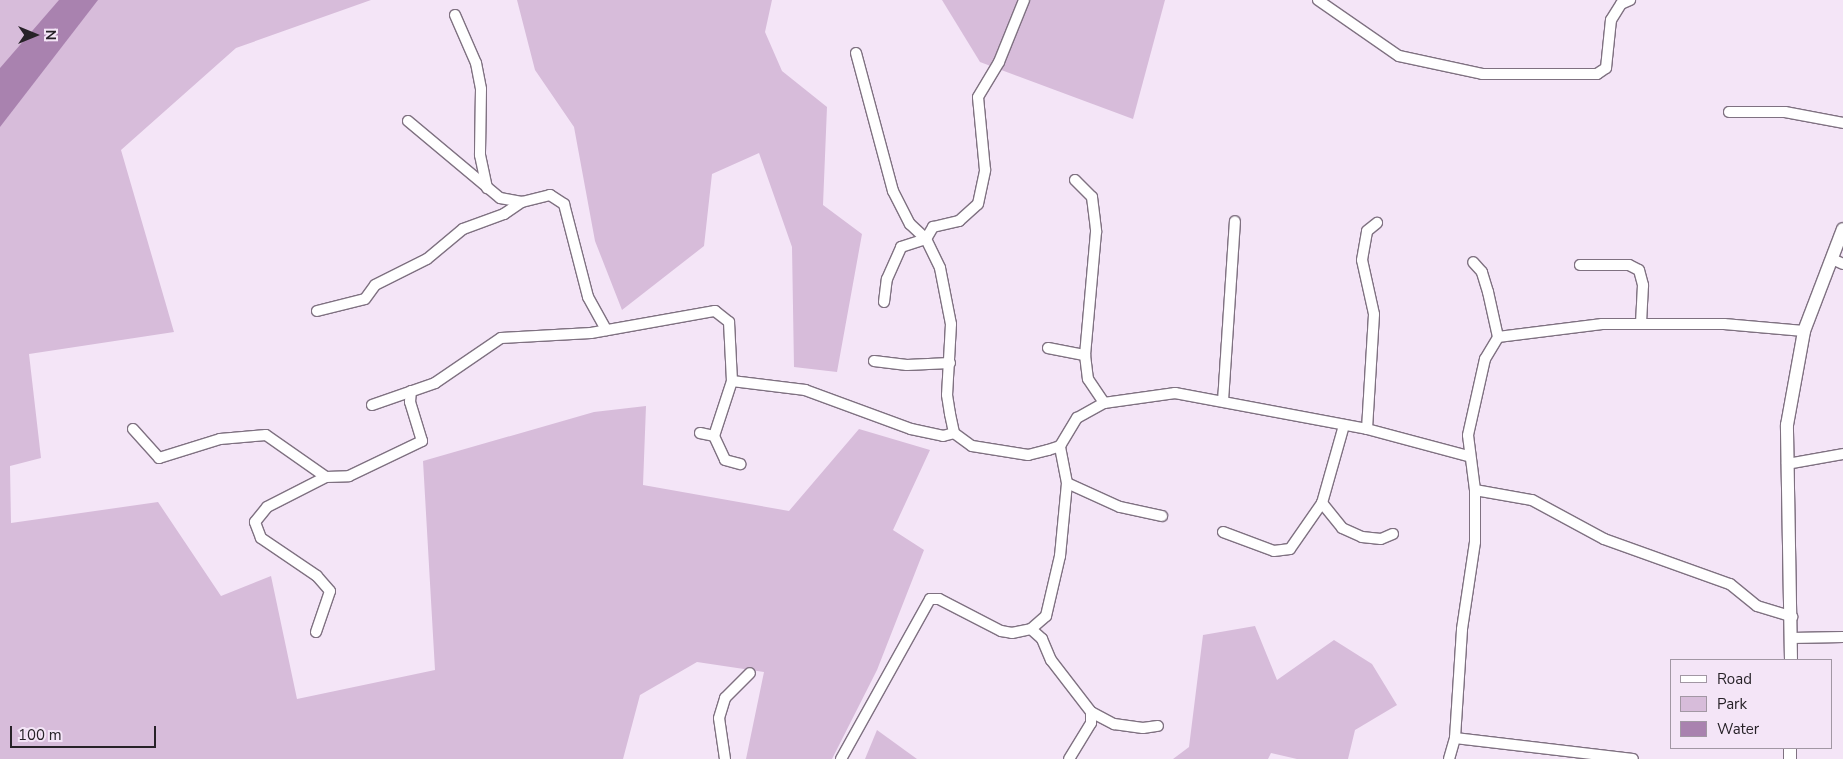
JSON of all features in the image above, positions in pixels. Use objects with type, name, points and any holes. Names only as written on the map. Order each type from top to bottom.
[{"type":"street","points":[[884,302],[887,279],[901,246],[926,239],[933,227],[959,221],[978,204],[985,170],[978,97],[999,62],[1024,0]]},
{"type":"street","points":[[1318,0],[1399,56],[1482,74],[1598,74],[1606,68],[1611,20],[1621,4],[1630,0]]},
{"type":"street","points":[[455,15],[476,63],[481,89],[480,155],[487,188]]},
{"type":"street","points":[[856,53],[893,191],[910,224],[926,239],[940,268],[950,314],[950,362],[947,395],[954,433],[972,446],[1002,453],[1028,455],[1060,446]]},
{"type":"street","points":[[1729,112],[1785,112],[1843,123]]},
{"type":"street","points":[[408,121],[500,198],[522,202]]},
{"type":"street","points":[[1075,180],[1092,197],[1096,232],[1085,355],[1088,379],[1104,403]]},
{"type":"street","points":[[317,312],[365,299],[375,285],[427,259],[463,229],[504,214],[522,202],[550,195],[564,204],[588,297],[606,330]]},
{"type":"street","points":[[1224,401],[1235,221]]},
{"type":"street","points":[[1367,429],[1374,314],[1362,260],[1367,231],[1377,223]]},
{"type":"street","points":[[1791,659],[1792,618],[1786,464],[1787,424],[1804,331],[1837,262],[1843,229]]},
{"type":"street","points":[[1449,759],[1455,738],[1462,628],[1475,542],[1475,490],[1468,456],[1472,404],[1485,359],[1498,337],[1482,272],[1473,262]]},
{"type":"street","points":[[1580,265],[1628,265],[1639,270],[1643,285],[1640,324]]},
{"type":"street","points":[[372,405],[410,390],[435,383],[501,338],[606,330],[715,311],[729,322],[732,381],[714,436],[724,460],[740,464]]},
{"type":"street","points":[[1498,337],[1602,324],[1724,324],[1804,331]]},
{"type":"street","points":[[1048,348],[1085,355]]},
{"type":"street","points":[[874,360],[907,365],[950,362]]},
{"type":"street","points":[[732,381],[805,390],[911,429],[943,436],[954,433]]},
{"type":"street","points":[[316,632],[330,591],[317,576],[261,538],[255,522],[267,507],[326,477],[362,473],[422,441],[410,402],[410,390]]},
{"type":"street","points":[[841,759],[930,599],[939,599],[1001,631],[1031,629],[1046,616],[1054,588],[1067,483],[1060,446],[1077,418],[1104,403],[1175,393],[1367,429],[1468,456]]},
{"type":"street","points":[[1223,532],[1274,551],[1290,550],[1322,503],[1344,425]]},
{"type":"street","points":[[132,429],[159,458],[220,439],[266,435],[326,477]]},
{"type":"street","points":[[700,433],[714,436]]},
{"type":"street","points":[[1786,464],[1843,454]]},
{"type":"street","points":[[1067,483],[1120,506],[1162,516]]},
{"type":"street","points":[[1475,490],[1532,500],[1604,539],[1730,584],[1757,606],[1792,618]]},
{"type":"street","points":[[1322,503],[1342,528],[1355,534],[1381,539],[1393,534]]},
{"type":"street","points":[[1031,629],[1042,639],[1051,660],[1091,712],[1114,724],[1143,728],[1158,726]]},
{"type":"street","points":[[1791,638],[1843,637]]},
{"type":"street","points":[[725,759],[719,738],[723,705],[750,673]]},
{"type":"street","points":[[1069,759],[1091,723],[1091,712]]},
{"type":"street","points":[[1455,738],[1609,758],[1633,759]]},
{"type":"green space","points":[[0,0],[371,0],[236,48],[121,150],[174,332],[29,354],[41,458],[10,466],[11,523],[158,502],[221,596],[271,576],[297,699],[435,670],[423,461],[594,412],[646,406],[643,485],[789,511],[859,429],[930,450],[893,530],[924,550],[877,670],[832,759],[746,759],[764,672],[697,662],[640,695],[623,759],[0,759]]},
{"type":"green space","points":[[517,0],[772,0],[765,32],[782,71],[827,107],[823,205],[862,234],[837,372],[794,367],[792,247],[759,153],[712,174],[704,246],[622,310],[595,241],[574,127],[535,70]]},
{"type":"green space","points":[[942,0],[1165,0],[1133,119],[980,62]]},
{"type":"green space","points":[[1255,626],[1277,680],[1334,640],[1372,664],[1397,705],[1355,730],[1348,759],[1297,759],[1271,753],[1268,759],[1173,759],[1189,747],[1203,635]]},
{"type":"green space","points":[[877,730],[917,759],[865,759]]},
{"type":"water","points":[[59,0],[98,0],[0,127],[0,68]]}]
